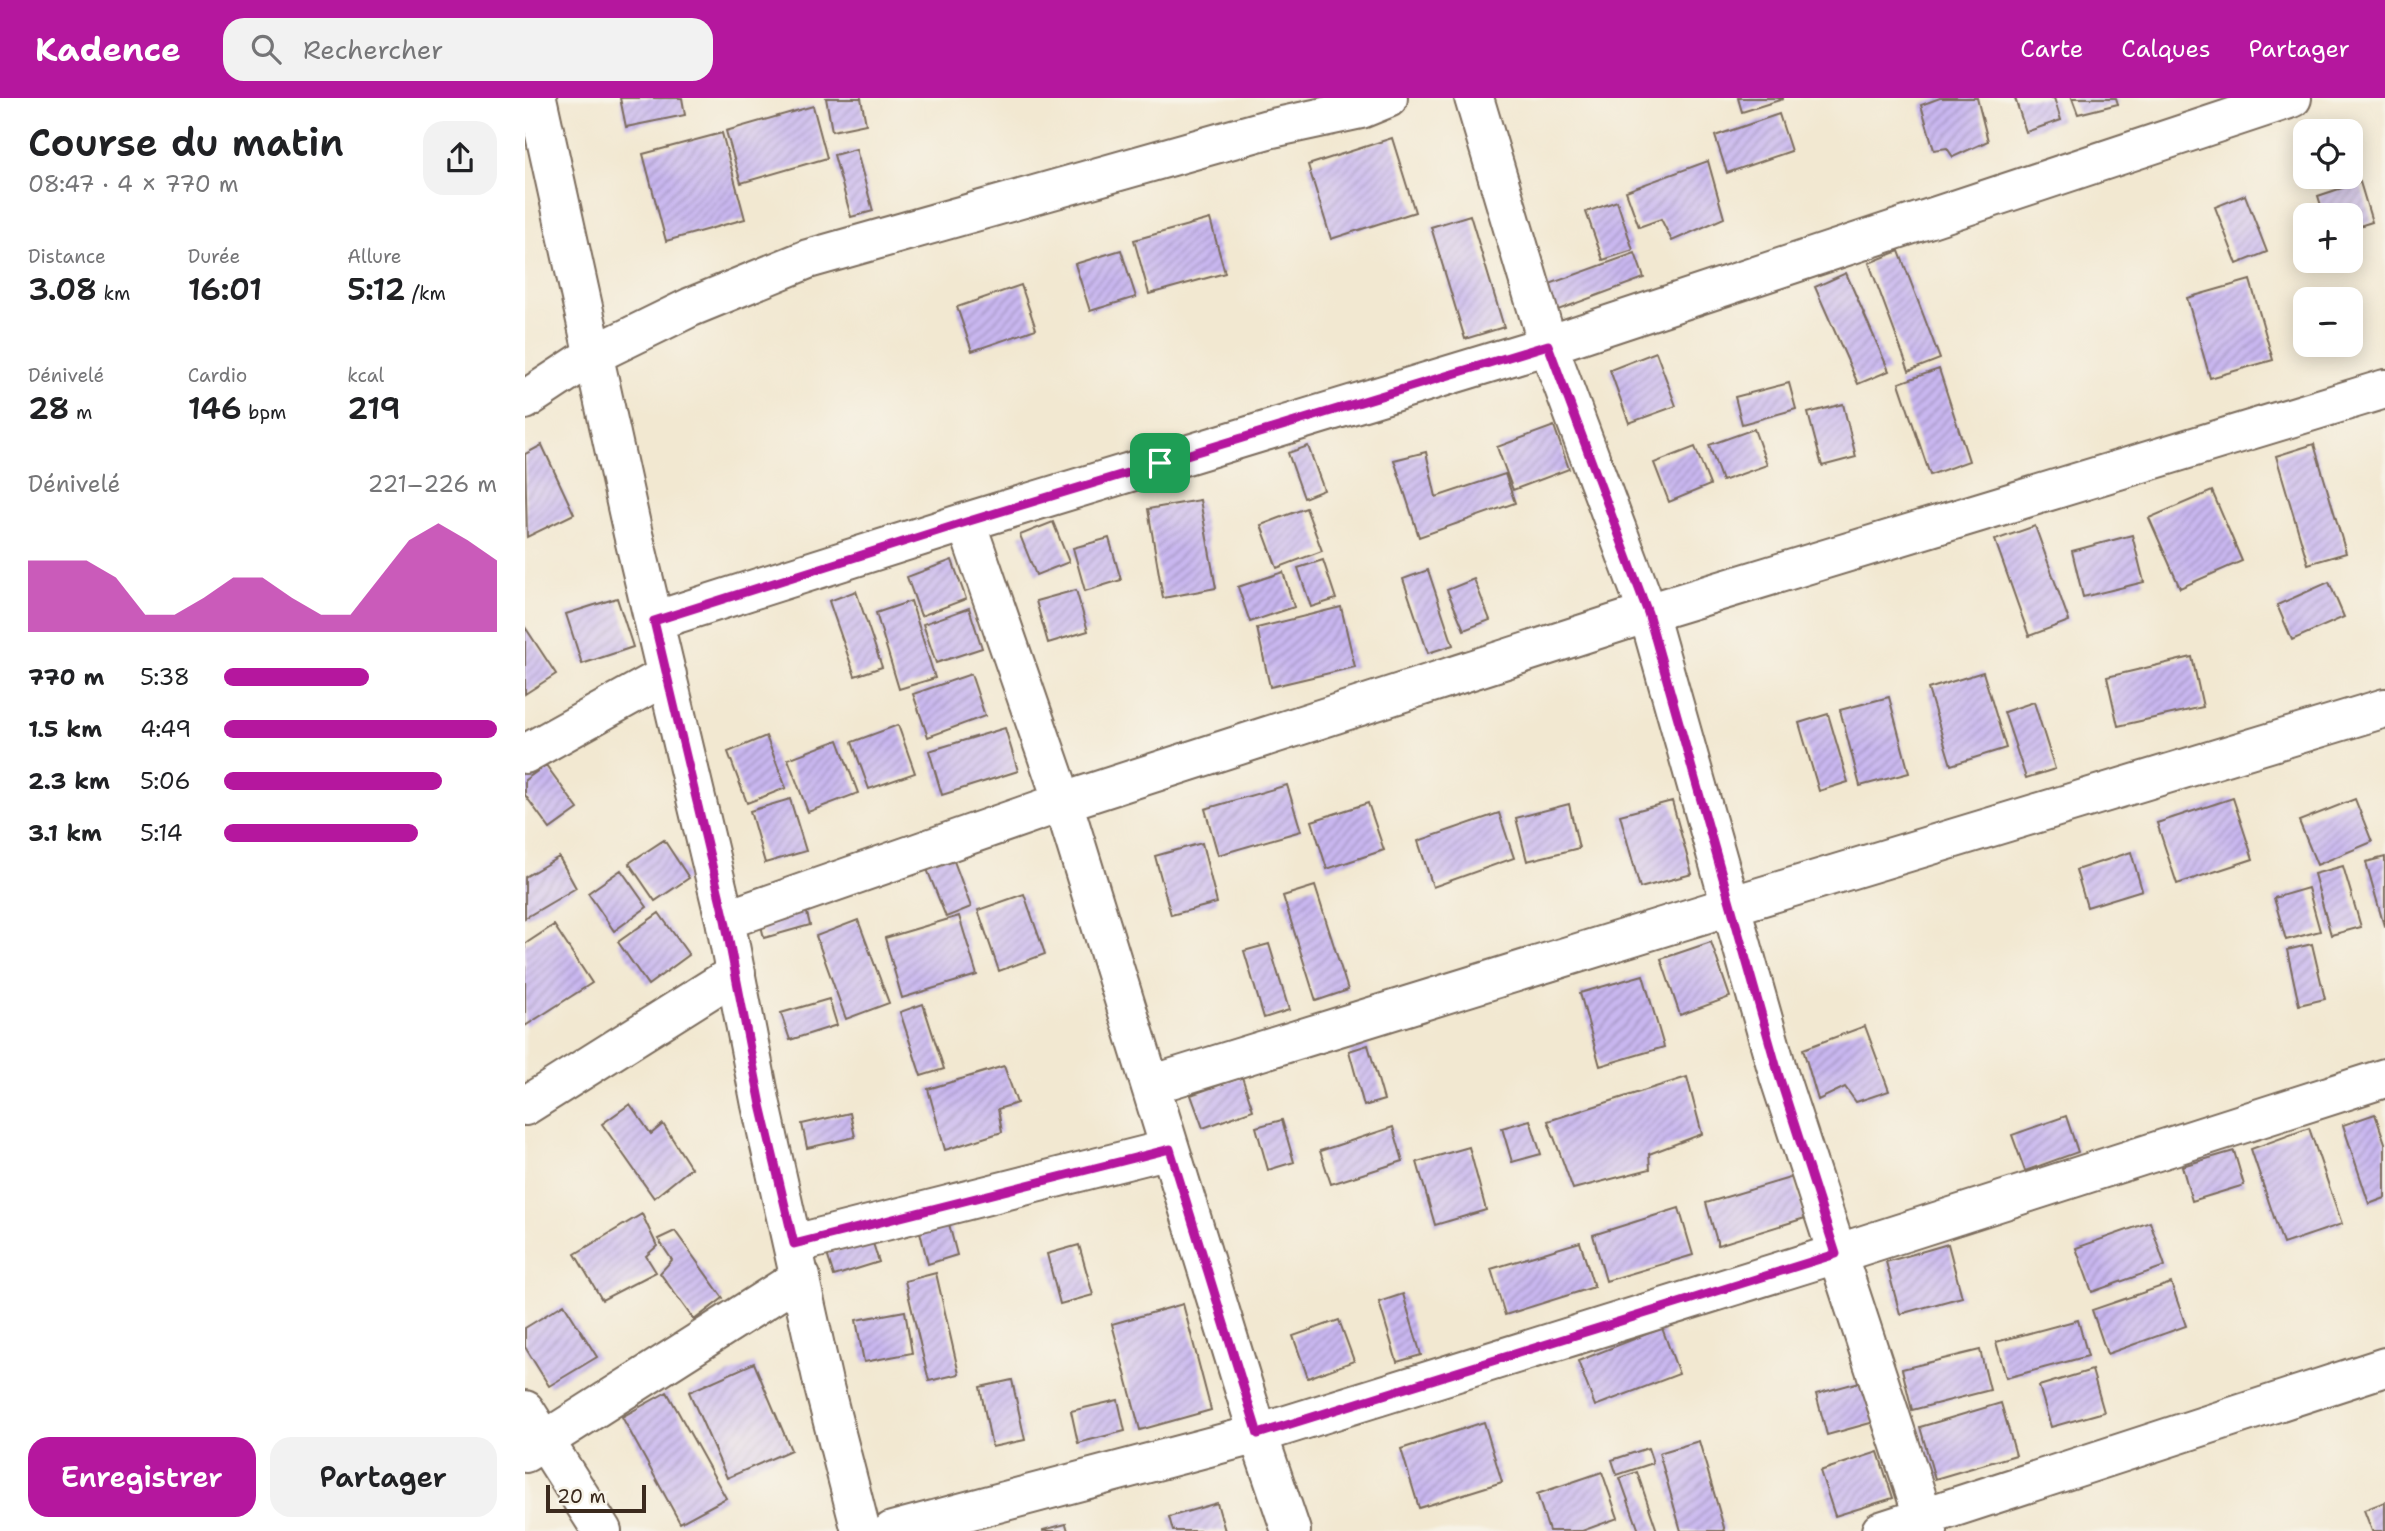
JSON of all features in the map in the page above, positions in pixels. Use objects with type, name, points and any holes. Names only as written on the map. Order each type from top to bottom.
[{"type":"street","points":[[537,98],[593,355],[725,920],[761,1105],[824,1387],[861,1531]]},
{"type":"street","points":[[525,400],[593,355],[691,307],[808,259],[1268,130],[1361,109],[1388,98]]},
{"type":"street","points":[[1474,98],[1548,345],[1648,613],[1779,1076],[1926,1524]]},
{"type":"street","points":[[654,621],[966,522],[1548,345],[2292,98]]},
{"type":"street","points":[[725,920],[1063,802],[1648,613],[2385,389]]},
{"type":"street","points":[[966,522],[1063,802],[1258,1434],[1291,1531]]},
{"type":"street","points":[[525,754],[667,675]]},
{"type":"street","points":[[1151,1085],[2385,708]]},
{"type":"street","points":[[525,1106],[736,973]]},
{"type":"street","points":[[892,1531],[1258,1434],[1836,1254],[2385,1078]]},
{"type":"street","points":[[602,1531],[532,1434],[797,1261],[1170,1149]]},
{"type":"street","points":[[1881,1531],[1926,1524],[2385,1367]]},
{"type":"building","points":[[620,98],[682,98],[685,115],[626,127]]},
{"type":"building","points":[[826,98],[861,98],[866,124],[832,131]]},
{"type":"building","points":[[1738,98],[1783,98],[1783,99],[1742,112]]},
{"type":"building","points":[[1940,98],[1977,98],[1988,141],[1953,157],[1947,148],[1934,150],[1921,105]]},
{"type":"building","points":[[2015,98],[2054,98],[2061,120],[2026,132]]},
{"type":"building","points":[[2072,98],[2116,98],[2118,104],[2078,114]]},
{"type":"building","points":[[813,106],[827,158],[741,183],[726,131]]},
{"type":"building","points":[[1779,114],[1791,151],[1727,173],[1715,136]]},
{"type":"building","points":[[722,133],[745,219],[666,241],[643,154]]},
{"type":"building","points":[[1392,138],[1415,212],[1331,239],[1308,165]]},
{"type":"building","points":[[856,149],[873,211],[851,217],[834,155]]},
{"type":"building","points":[[1708,161],[1724,218],[1672,241],[1661,219],[1639,227],[1626,191]]},
{"type":"building","points":[[2339,189],[2362,189],[2372,222],[2363,225],[2363,203],[2320,203],[2318,196]]},
{"type":"building","points":[[2245,195],[2267,252],[2237,264],[2215,207]]},
{"type":"building","points":[[1617,201],[1633,250],[1603,260],[1586,212]]},
{"type":"building","points":[[1470,215],[1504,327],[1465,339],[1431,227]]},
{"type":"building","points":[[1210,219],[1225,273],[1149,294],[1134,240]]},
{"type":"building","points":[[1121,250],[1136,297],[1090,311],[1075,264]]},
{"type":"building","points":[[1899,251],[1940,359],[1909,371],[1869,263]]},
{"type":"building","points":[[1635,253],[1644,278],[1550,313],[1541,287]]},
{"type":"building","points":[[1846,273],[1889,371],[1858,384],[1815,287]]},
{"type":"building","points":[[2250,280],[2273,360],[2210,378],[2187,298]]},
{"type":"building","points":[[1021,285],[1036,329],[972,351],[957,307]]},
{"type":"building","points":[[1656,352],[1676,406],[1629,423],[1610,370]]},
{"type":"building","points":[[1939,369],[1969,461],[1930,475],[1899,383]]},
{"type":"building","points":[[1789,383],[1796,409],[1742,424],[1735,397]]},
{"type":"building","points":[[1843,404],[1856,457],[1822,466],[1808,413]]},
{"type":"building","points":[[1554,426],[1569,469],[1513,490],[1497,447]]},
{"type":"building","points":[[1754,429],[1767,465],[1722,481],[1709,445]]},
{"type":"building","points":[[2314,444],[2346,553],[2308,564],[2276,456]]},
{"type":"building","points":[[542,445],[574,514],[527,537],[525,454]]},
{"type":"building","points":[[1308,446],[1324,490],[1304,498],[1288,453]]},
{"type":"building","points":[[1695,447],[1710,485],[1669,502],[1654,463]]},
{"type":"building","points":[[1426,452],[1436,497],[1505,474],[1515,503],[1419,537],[1394,460]]},
{"type":"building","points":[[2212,491],[2242,561],[2180,588],[2149,518]]},
{"type":"building","points":[[1200,500],[1216,588],[1163,598],[1148,509]]},
{"type":"building","points":[[1306,508],[1322,551],[1277,568],[1261,525]]},
{"type":"building","points":[[1053,522],[1069,562],[1036,575],[1020,535]]},
{"type":"building","points":[[2035,526],[2069,621],[2029,636],[1995,540]]},
{"type":"building","points":[[2132,535],[2144,582],[2083,597],[2072,551]]},
{"type":"building","points":[[1109,538],[1121,580],[1085,591],[1073,548]]},
{"type":"building","points":[[952,560],[966,599],[921,616],[907,577]]},
{"type":"building","points":[[1323,560],[1336,599],[1311,607],[1298,568]]},
{"type":"building","points":[[1428,570],[1453,645],[1428,653],[1403,579]]},
{"type":"building","points":[[1283,572],[1294,607],[1250,622],[1238,587]]},
{"type":"building","points":[[1474,579],[1490,620],[1464,630],[1447,590]]},
{"type":"building","points":[[2329,582],[2344,617],[2292,640],[2277,605]]},
{"type":"building","points":[[1076,590],[1088,631],[1048,643],[1036,601]]},
{"type":"building","points":[[856,591],[882,667],[855,676],[829,601]]},
{"type":"building","points":[[617,598],[633,647],[582,664],[566,614]]},
{"type":"building","points":[[911,601],[935,678],[899,689],[876,613]]},
{"type":"building","points":[[1341,607],[1355,667],[1270,687],[1257,628]]},
{"type":"building","points":[[969,608],[982,648],[936,663],[923,624]]},
{"type":"building","points":[[525,627],[556,674],[525,694]]},
{"type":"building","points":[[2192,657],[2203,707],[2118,726],[2107,677]]},
{"type":"building","points":[[1983,672],[2006,748],[1951,765],[1928,689]]},
{"type":"building","points":[[971,674],[985,716],[928,737],[913,694]]},
{"type":"building","points":[[1889,697],[1909,773],[1860,786],[1840,710]]},
{"type":"building","points":[[2034,702],[2055,769],[2026,778],[2004,712]]},
{"type":"building","points":[[1828,714],[1848,782],[1819,791],[1799,723]]},
{"type":"building","points":[[898,725],[915,773],[869,789],[852,742]]},
{"type":"building","points":[[1005,728],[1018,771],[942,795],[929,751]]},
{"type":"building","points":[[766,736],[786,788],[747,803],[728,752]]},
{"type":"building","points":[[838,740],[858,793],[808,812],[788,759]]},
{"type":"building","points":[[546,765],[578,809],[550,829],[525,795],[525,780]]},
{"type":"building","points":[[1287,785],[1301,831],[1218,855],[1205,809]]},
{"type":"building","points":[[2233,798],[2253,859],[2177,884],[2157,823]]},
{"type":"building","points":[[790,799],[806,851],[765,863],[750,811]]},
{"type":"building","points":[[2355,799],[2372,842],[2317,865],[2299,821]]},
{"type":"building","points":[[1672,801],[1692,874],[1640,888],[1620,815]]},
{"type":"building","points":[[1368,803],[1384,850],[1327,869],[1312,821]]},
{"type":"building","points":[[1569,804],[1579,848],[1527,861],[1516,818]]},
{"type":"building","points":[[1499,813],[1514,858],[1433,887],[1418,841]]},
{"type":"building","points":[[664,840],[689,878],[655,901],[629,863]]},
{"type":"building","points":[[1202,843],[1217,903],[1171,915],[1155,856]]},
{"type":"building","points":[[2131,852],[2142,890],[2087,907],[2076,870]]},
{"type":"building","points":[[951,853],[971,907],[946,917],[925,864]]},
{"type":"building","points":[[559,857],[576,888],[525,918],[525,877]]},
{"type":"building","points":[[2385,857],[2385,926],[2384,926],[2366,862]]},
{"type":"building","points":[[2343,866],[2361,927],[2331,935],[2314,874]]},
{"type":"building","points":[[621,870],[647,907],[614,931],[588,893]]},
{"type":"building","points":[[1315,886],[1348,990],[1316,1001],[1283,896]]},
{"type":"building","points":[[2308,888],[2320,931],[2286,940],[2274,898]]},
{"type":"building","points":[[1024,894],[1045,954],[999,971],[978,910]]},
{"type":"building","points":[[805,905],[810,925],[764,938],[759,917]]},
{"type":"building","points":[[659,913],[689,955],[648,985],[618,942]]},
{"type":"building","points":[[959,916],[977,975],[902,998],[885,938]]},
{"type":"building","points":[[858,920],[889,1003],[846,1019],[816,936]]},
{"type":"building","points":[[554,925],[592,983],[525,1026],[525,944]]},
{"type":"building","points":[[1711,942],[1730,997],[1680,1015],[1661,959]]},
{"type":"building","points":[[1269,944],[1289,1010],[1264,1018],[1244,951]]},
{"type":"building","points":[[2312,944],[2325,999],[2299,1005],[2287,950]]},
{"type":"building","points":[[1643,975],[1664,1047],[1600,1066],[1580,993]]},
{"type":"building","points":[[829,999],[837,1025],[790,1040],[781,1013]]},
{"type":"building","points":[[923,1004],[944,1069],[921,1076],[900,1012]]},
{"type":"building","points":[[1865,1026],[1889,1091],[1856,1102],[1845,1087],[1818,1100],[1803,1049]]},
{"type":"building","points":[[1368,1045],[1384,1100],[1364,1106],[1349,1051]]},
{"type":"building","points":[[1004,1066],[1017,1103],[998,1109],[1002,1132],[945,1150],[928,1089]]},
{"type":"building","points":[[1242,1077],[1253,1110],[1203,1128],[1191,1095]]},
{"type":"building","points":[[1687,1077],[1702,1134],[1649,1154],[1650,1169],[1573,1189],[1548,1121]]},
{"type":"building","points":[[630,1104],[651,1134],[663,1124],[691,1168],[654,1198],[602,1124]]},
{"type":"building","points":[[850,1113],[855,1137],[807,1148],[802,1124]]},
{"type":"building","points":[[2375,1114],[2385,1143],[2385,1198],[2369,1204],[2343,1125]]},
{"type":"building","points":[[2066,1116],[2078,1152],[2025,1171],[2012,1135]]},
{"type":"building","points":[[1282,1120],[1294,1162],[1268,1170],[1256,1127]]},
{"type":"building","points":[[1530,1120],[1541,1154],[1512,1162],[1502,1128]]},
{"type":"building","points":[[1393,1127],[1403,1161],[1331,1184],[1320,1151]]},
{"type":"building","points":[[2309,1128],[2342,1224],[2283,1244],[2251,1149]]},
{"type":"building","points":[[1469,1147],[1486,1210],[1435,1225],[1417,1162]]},
{"type":"building","points":[[2234,1151],[2244,1185],[2192,1201],[2182,1166]]},
{"type":"building","points":[[1793,1177],[1805,1218],[1718,1245],[1706,1203]]},
{"type":"building","points":[[1679,1208],[1693,1255],[1606,1281],[1593,1235]]},
{"type":"building","points":[[642,1214],[657,1246],[646,1256],[656,1272],[602,1300],[575,1254]]},
{"type":"building","points":[[948,1220],[957,1255],[928,1264],[919,1228]]},
{"type":"building","points":[[2150,1222],[2165,1266],[2092,1292],[2076,1248]]},
{"type":"building","points":[[675,1231],[723,1298],[694,1320],[660,1273],[672,1260],[658,1239]]},
{"type":"building","points":[[872,1240],[879,1262],[834,1276],[827,1254]]},
{"type":"building","points":[[1580,1242],[1594,1287],[1505,1315],[1491,1269]]},
{"type":"building","points":[[1948,1244],[1962,1297],[1900,1314],[1886,1262]]},
{"type":"building","points":[[1079,1245],[1093,1295],[1060,1304],[1047,1254]]},
{"type":"building","points":[[936,1273],[959,1374],[929,1381],[905,1281]]},
{"type":"building","points":[[2171,1283],[2186,1326],[2107,1354],[2092,1310]]},
{"type":"building","points":[[1403,1294],[1421,1355],[1397,1362],[1379,1302]]},
{"type":"building","points":[[564,1304],[597,1357],[549,1386],[525,1347],[525,1328]]},
{"type":"building","points":[[1183,1304],[1211,1410],[1140,1430],[1112,1324]]},
{"type":"building","points":[[905,1311],[912,1353],[864,1362],[856,1320]]},
{"type":"building","points":[[1339,1320],[1354,1361],[1308,1378],[1293,1336]]},
{"type":"building","points":[[2078,1320],[2088,1356],[2006,1378],[1996,1342]]},
{"type":"building","points":[[1662,1328],[1679,1374],[1595,1406],[1578,1361]]},
{"type":"building","points":[[1980,1350],[1990,1390],[1912,1410],[1902,1369]]},
{"type":"building","points":[[754,1363],[791,1450],[727,1478],[689,1392]]},
{"type":"building","points":[[2092,1370],[2104,1412],[2051,1427],[2039,1386]]},
{"type":"building","points":[[1012,1380],[1025,1440],[992,1447],[980,1387]]},
{"type":"building","points":[[1863,1381],[1874,1422],[1827,1435],[1816,1394]]},
{"type":"building","points":[[667,1392],[726,1498],[680,1523],[622,1417]]},
{"type":"building","points":[[1118,1400],[1125,1431],[1078,1443],[1071,1411]]},
{"type":"building","points":[[2001,1403],[2016,1455],[1935,1479],[1920,1427]]},
{"type":"building","points":[[1484,1422],[1502,1482],[1419,1508],[1401,1449]]},
{"type":"building","points":[[1699,1441],[1725,1531],[1681,1531],[1659,1453]]},
{"type":"building","points":[[1648,1448],[1653,1463],[1617,1475],[1612,1460]]},
{"type":"building","points":[[1878,1452],[1893,1498],[1835,1516],[1820,1471]]},
{"type":"building","points":[[1602,1472],[1618,1518],[1582,1531],[1549,1531],[1537,1494]]},
{"type":"building","points":[[1637,1472],[1657,1531],[1639,1531],[1620,1478]]},
{"type":"building","points":[[2385,1502],[2385,1531],[2372,1531],[2364,1510]]},
{"type":"building","points":[[1217,1503],[1225,1531],[1173,1531],[1169,1517]]},
{"type":"building","points":[[1066,1524],[1068,1531],[1043,1531],[1043,1530]]},
{"type":"route","points":[[1548,345],[1648,613],[1779,1076],[1836,1254],[1258,1434],[1170,1149],[794,1244],[761,1105],[725,920],[654,621],[1160,463],[1548,345]]}]
